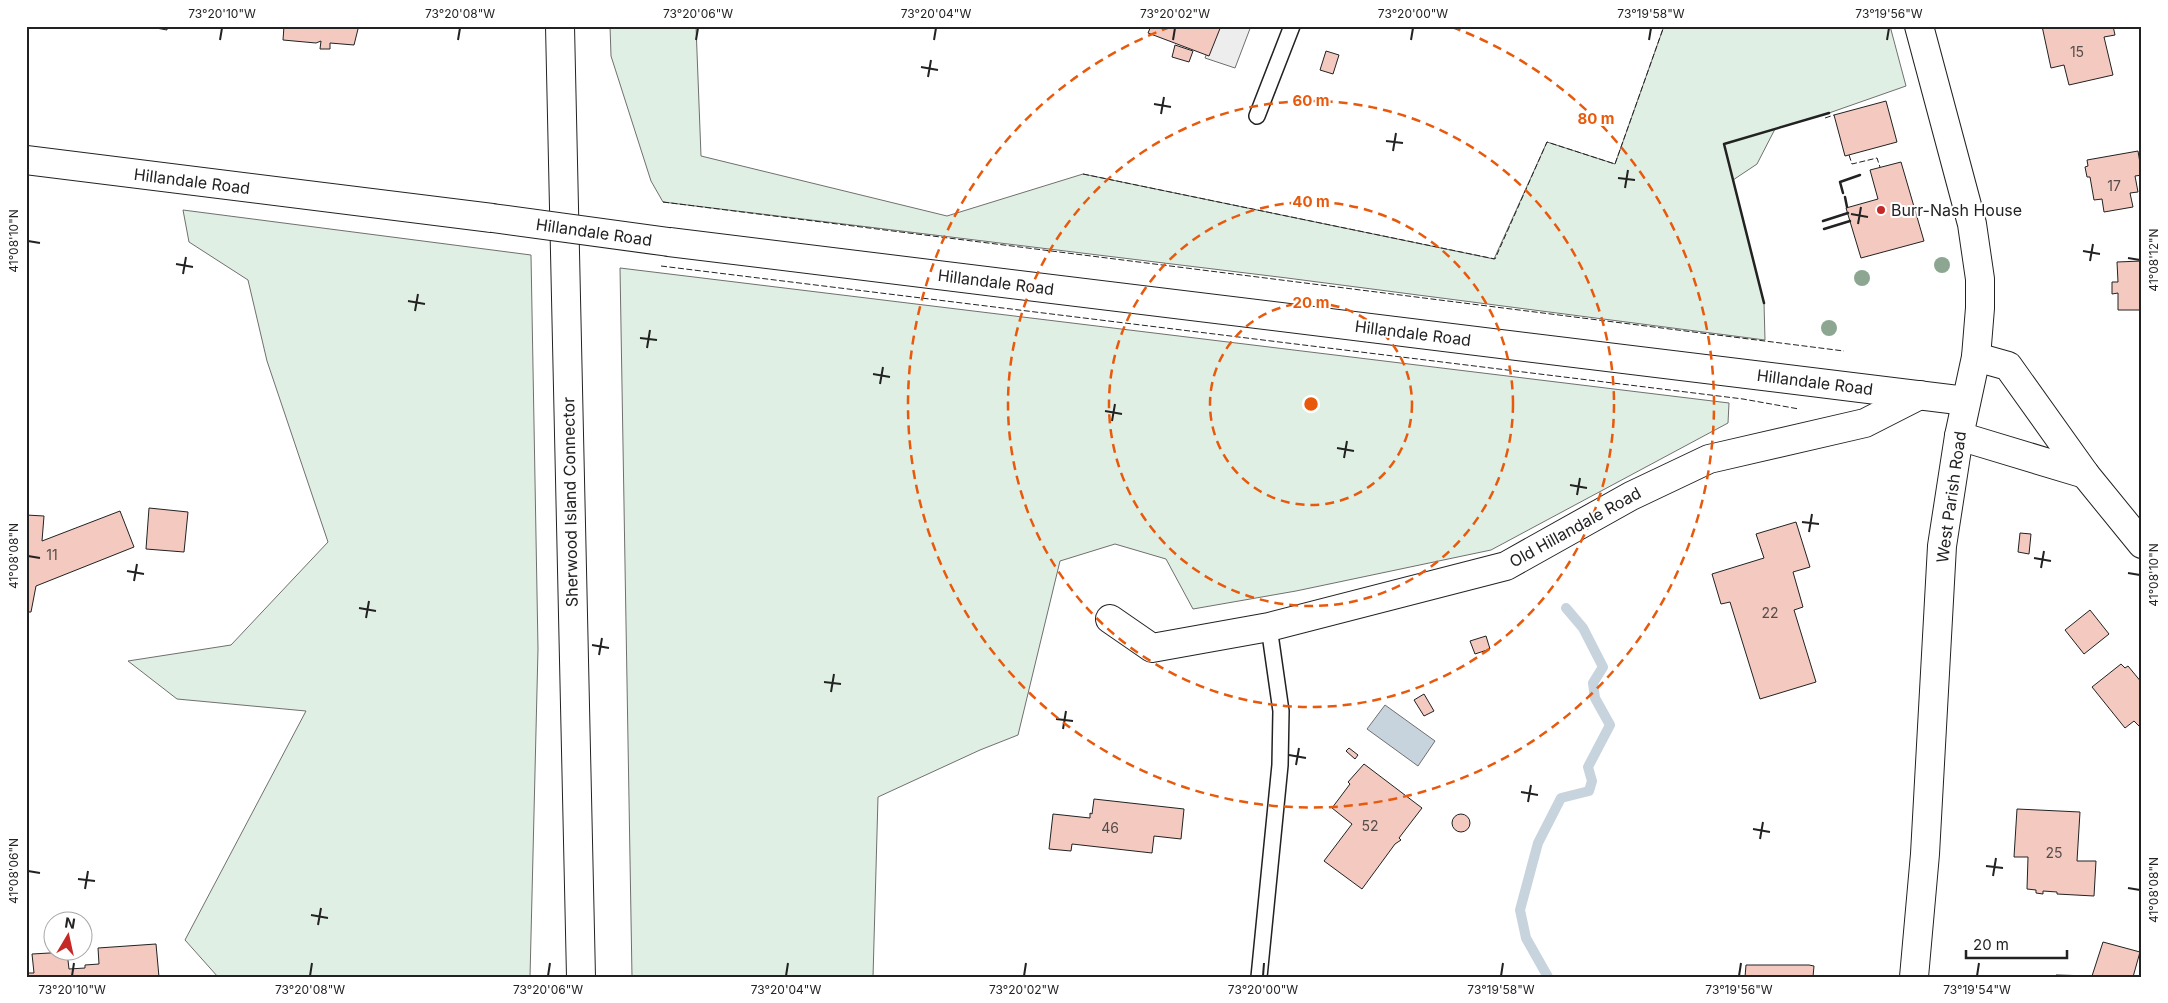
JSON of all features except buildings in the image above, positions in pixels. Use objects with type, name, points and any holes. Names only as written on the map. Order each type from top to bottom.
[{"type":"street","name":"Sherwood Island Connector","points":[[560,26],[581,977]]},
{"type":"street","name":"West Parish Road","points":[[1914,977],[1925,854],[1942,546],[1958,436],[1976,357],[1980,308],[1980,279],[1972,224],[1918,26]]},
{"type":"street","name":"Hillandale Road","points":[[26,160],[669,242],[1966,401]]},
{"type":"street","points":[[1976,357],[2008,366],[2085,474],[2142,544]]},
{"type":"street","name":"Old Hillandale Road","points":[[1110,619],[1152,648],[1268,627],[1506,566],[1631,496],[1709,459],[1865,424],[1920,395]]},
{"type":"street","points":[[1958,436],[2085,474]]},
{"type":"lane","points":[[1257,116],[1292,26]]},
{"type":"lane","points":[[1258,977],[1280,765],[1281,711],[1268,627]]},
{"type":"green space","points":[[610,26],[696,26],[701,156],[947,216],[1083,174],[1494,259],[1547,142],[1615,164],[1664,26],[1890,26],[1906,86],[1829,113],[1775,129],[1757,164],[1733,180],[1764,303],[1765,340],[1287,278],[663,202],[651,181],[611,56]]},
{"type":"green space","points":[[183,210],[531,255],[538,649],[530,977],[218,977],[185,940],[306,711],[177,699],[128,661],[231,645],[328,542],[267,361],[248,280],[189,242]]},
{"type":"green space","points":[[620,268],[1729,403],[1728,423],[1491,550],[1296,591],[1193,609],[1166,559],[1115,544],[1060,561],[1018,735],[980,750],[878,797],[873,977],[632,977]]},
{"type":"shaded area","points":[[1217,26],[1251,26],[1235,68],[1205,58]]},
{"type":"shaded area","points":[[1385,705],[1435,741],[1418,766],[1367,729]]},
{"type":"waterway","points":[[1548,977],[1526,938],[1520,910],[1538,843],[1561,798],[1589,791],[1592,781],[1588,767],[1610,725],[1595,698],[1593,683],[1603,667],[1583,628],[1566,608]]},
{"type":"fence","points":[[1083,174],[1495,259],[1547,142],[1615,164],[1664,26]]},
{"type":"fence","points":[[1825,118],[1834,115]]},
{"type":"fence","points":[[1849,155],[1852,164],[1877,158],[1880,167]]},
{"type":"fence","points":[[663,202],[1844,351]]},
{"type":"fence","points":[[661,266],[1743,399],[1799,409]]},
{"type":"wall","points":[[1764,303],[1724,144],[1829,113]]},
{"type":"wall","points":[[1843,193],[1840,182],[1860,175]]},
{"type":"wall","points":[[1845,197],[1847,207]]},
{"type":"wall","points":[[1823,221],[1848,213]]},
{"type":"wall","points":[[1824,229],[1850,221]]},
{"type":"place","name":"Burr-Nash House","points":[[1881,210]]}]
